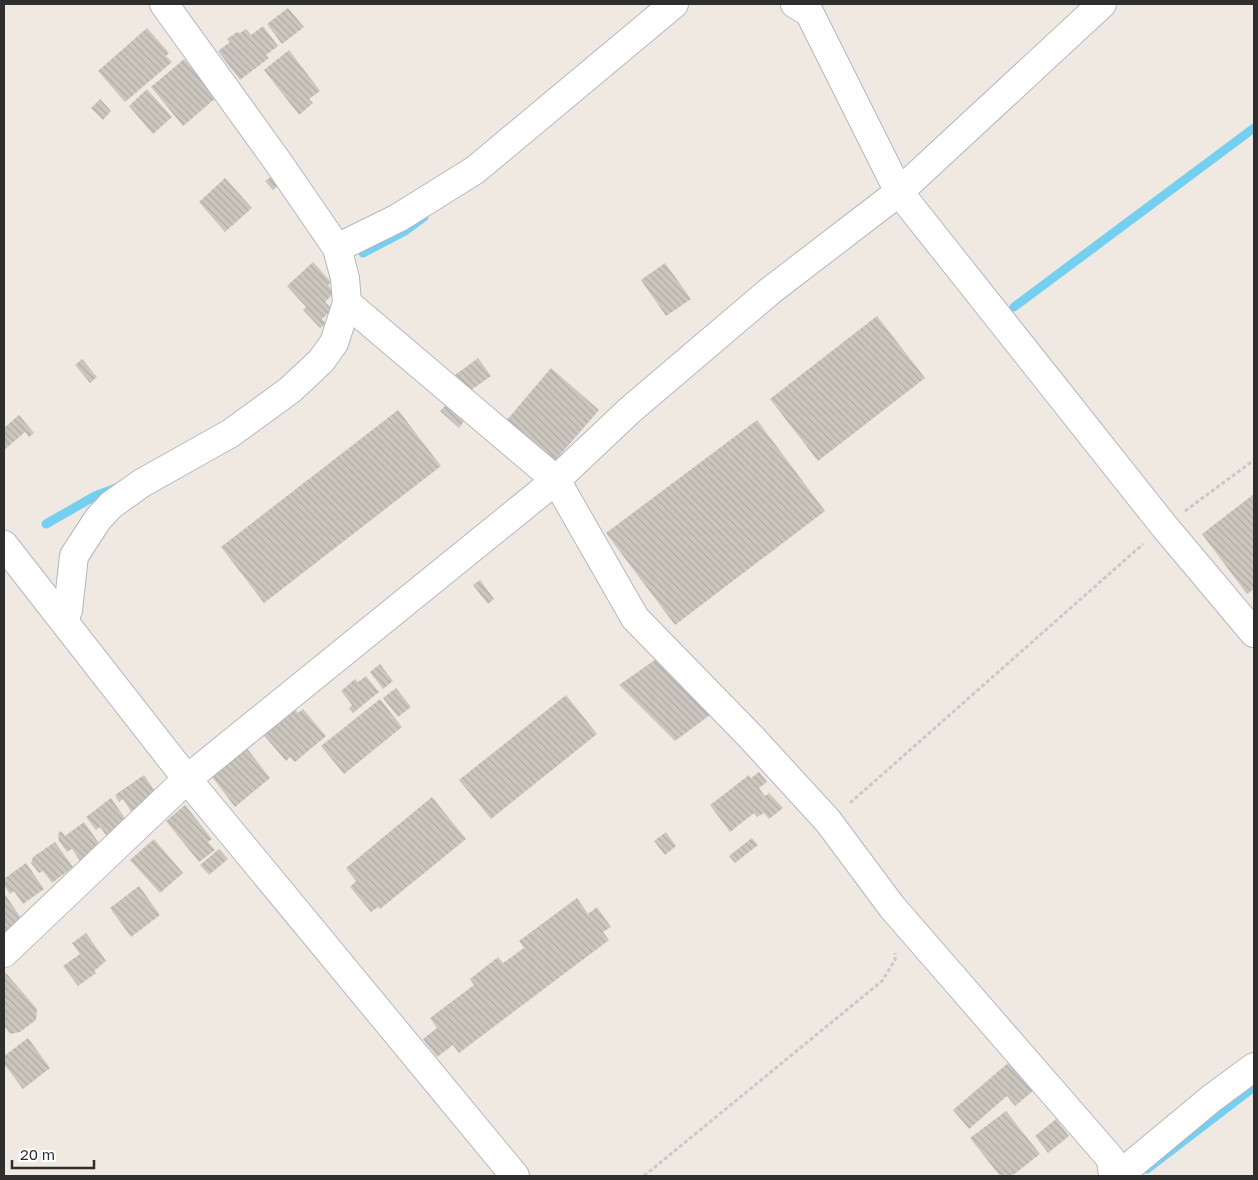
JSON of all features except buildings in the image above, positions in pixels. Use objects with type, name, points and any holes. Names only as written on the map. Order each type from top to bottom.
[{"type":"street","points":[[64,621],[68,610],[74,556],[98,519],[111,505],[142,483],[231,433],[290,390],[321,362],[334,343],[347,303],[345,278],[337,248],[278,162],[164,4]]},
{"type":"street","points":[[337,248],[398,218],[474,170],[674,4]]},
{"type":"street","points":[[795,4],[809,12],[898,192],[1164,526],[1254,633]]},
{"type":"street","points":[[4,954],[188,779],[556,480],[630,410],[770,291],[898,192],[1102,4]]},
{"type":"street","points":[[347,303],[556,480],[635,618],[751,737],[828,821],[892,907],[1111,1159],[1113,1176]]},
{"type":"street","points":[[4,545],[188,779],[515,1176]]},
{"type":"street","points":[[1118,1176],[1212,1098],[1254,1067]]},
{"type":"path","points":[[828,821],[1164,526],[1254,460]]},
{"type":"path","points":[[644,1176],[882,981],[894,960],[895,950]]},
{"type":"waterway","points":[[1014,307],[1254,128]]},
{"type":"waterway","points":[[363,253],[405,231],[424,217]]},
{"type":"waterway","points":[[46,524],[95,496],[116,488]]},
{"type":"waterway","points":[[1147,1169],[1254,1087]]}]
